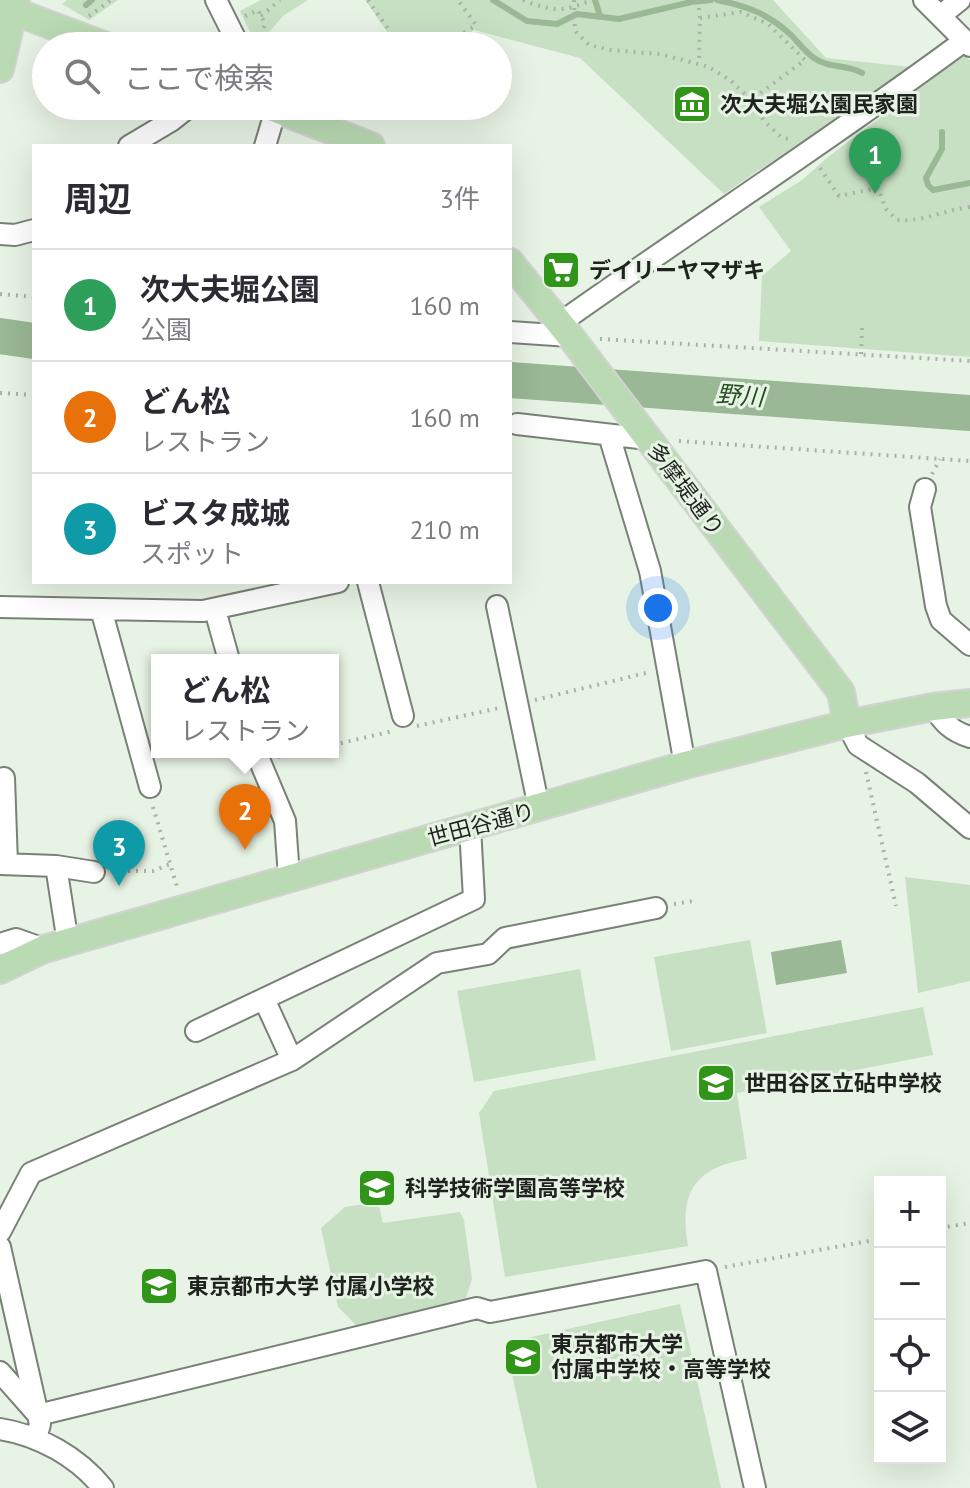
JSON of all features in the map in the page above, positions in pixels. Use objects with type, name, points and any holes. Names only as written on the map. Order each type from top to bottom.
[{"type":"main road","points":[[0,69],[10,6],[72,32]]},
{"type":"main road","points":[[306,120],[366,144]]},
{"type":"main road","name":"多摩堤通り","points":[[512,265],[841,692],[847,724]]},
{"type":"main road","name":"世田谷通り","points":[[0,970],[56,946],[685,765],[847,724],[970,703]]},
{"type":"street","points":[[216,0],[232,32]]},
{"type":"street","points":[[512,332],[569,336],[741,196],[967,44],[924,0]]},
{"type":"street","points":[[940,16],[960,0]]},
{"type":"street","points":[[132,144],[172,120]]},
{"type":"street","points":[[265,144],[270,120]]},
{"type":"street","points":[[0,234],[15,235],[32,231]]},
{"type":"street","points":[[517,424],[609,435],[645,435]]},
{"type":"street","points":[[609,435],[650,571],[685,765]]},
{"type":"street","points":[[925,489],[920,507],[936,606],[941,620],[970,645]]},
{"type":"street","points":[[0,607],[215,610],[329,584]]},
{"type":"street","points":[[369,584],[403,716]]},
{"type":"street","points":[[497,606],[539,808]]},
{"type":"street","points":[[101,609],[150,787]]},
{"type":"street","points":[[215,610],[227,654]]},
{"type":"street","points":[[933,707],[945,726],[970,737]]},
{"type":"street","points":[[847,724],[858,745],[917,783],[970,828]]},
{"type":"street","points":[[259,758],[285,821],[289,877]]},
{"type":"street","points":[[4,778],[3,864],[56,866],[94,872]]},
{"type":"street","points":[[196,1031],[474,899],[470,827]]},
{"type":"street","points":[[0,944],[16,939],[56,946],[56,866]]},
{"type":"street","points":[[0,1232],[31,1173],[292,1060],[437,963],[488,954],[505,938],[656,908]]},
{"type":"street","points":[[264,999],[292,1060]]},
{"type":"street","points":[[0,1247],[40,1424],[36,1439]]},
{"type":"street","points":[[38,1415],[477,1308],[490,1312],[706,1271],[755,1488]]},
{"type":"street","points":[[0,1372],[38,1415]]},
{"type":"street","points":[[0,1429],[36,1439],[75,1461],[103,1488]]},
{"type":"path","points":[[89,16],[111,0]]},
{"type":"path","points":[[261,16],[280,0]]},
{"type":"path","points":[[368,0],[390,32]]},
{"type":"path","points":[[458,0],[476,25],[465,32]]},
{"type":"path","points":[[523,0],[549,10],[574,8],[591,0]]},
{"type":"path","points":[[574,0],[575,31],[589,45],[660,54],[699,64],[730,80],[781,137],[799,142],[809,152],[839,196],[878,188],[886,209],[897,220],[929,219],[949,210],[970,207]]},
{"type":"path","points":[[698,0],[699,64]]},
{"type":"path","points":[[700,16],[741,12],[768,24],[805,60],[751,100]]},
{"type":"path","points":[[0,294],[32,297]]},
{"type":"path","points":[[861,354],[862,328]]},
{"type":"path","points":[[569,336],[970,361]]},
{"type":"path","points":[[0,393],[32,395]]},
{"type":"path","points":[[645,435],[970,461]]},
{"type":"path","points":[[865,768],[896,906]]},
{"type":"path","points":[[150,787],[149,796],[184,908]]},
{"type":"path","points":[[94,872],[153,871],[170,864]]},
{"type":"path","points":[[946,1227],[970,1223]]},
{"type":"path","points":[[706,1271],[874,1240]]},
{"type":"shaded area","points":[[67,0],[118,0],[89,20],[62,4]]},
{"type":"shaded area","points":[[261,0],[308,0],[283,16],[269,32],[250,32],[240,11]]},
{"type":"shaded area","points":[[365,0],[773,0],[826,58],[911,67],[724,194],[580,58],[512,40],[512,32],[387,32]]},
{"type":"shaded area","points":[[963,55],[970,60],[970,357],[759,341],[762,276],[791,251],[759,207],[802,180]]},
{"type":"shaded area","points":[[905,877],[970,885],[970,981],[918,993]]},
{"type":"shaded area","points":[[750,940],[767,1033],[671,1051],[654,957]]},
{"type":"shaded area","points":[[841,940],[847,973],[776,985],[771,952]]},
{"type":"shaded area","points":[[580,969],[596,1060],[474,1082],[457,991]]},
{"type":"shaded area","points":[[923,1007],[933,1055],[737,1093],[747,1159],[714,1169],[694,1186],[686,1212],[688,1246],[505,1277],[479,1113],[494,1091]]},
{"type":"shaded area","points":[[378,1202],[383,1223],[460,1212],[464,1220],[472,1279],[466,1298],[357,1326],[338,1307],[321,1228],[345,1207]]},
{"type":"shaded area","points":[[680,1304],[721,1488],[537,1488],[505,1343]]},
{"type":"waterway","points":[[86,5],[92,0]]},
{"type":"waterway","points":[[493,0],[527,21],[557,24],[577,14],[619,19],[711,0]]},
{"type":"waterway","points":[[595,0],[600,16]]},
{"type":"waterway","points":[[717,0],[766,16],[820,61],[862,73]]},
{"type":"waterway","points":[[942,132],[942,149],[926,178],[928,185],[933,190],[970,183]]},
{"type":"waterway","name":"野川","points":[[0,336],[32,341]]},
{"type":"waterway","name":"野川","points":[[512,380],[970,413]]},
{"type":"place","name":"次大夫堀公園民家園","points":[[692,104]]},
{"type":"place","name":"次大夫堀公園","points":[[875,194]]},
{"type":"place","name":"デイリーヤマザキ","points":[[561,270]]},
{"type":"place","name":"どん松","points":[[245,850]]},
{"type":"place","name":"ビスタ成城","points":[[119,886]]},
{"type":"place","name":"世田谷区立砧中学校","points":[[716,1083]]},
{"type":"place","name":"科学技術学園高等学校","points":[[377,1188]]},
{"type":"place","name":"東京都市大学 付属小学校","points":[[159,1286]]},
{"type":"place","name":"東京都市大学 付属中学校・高等学校","points":[[523,1357]]}]
